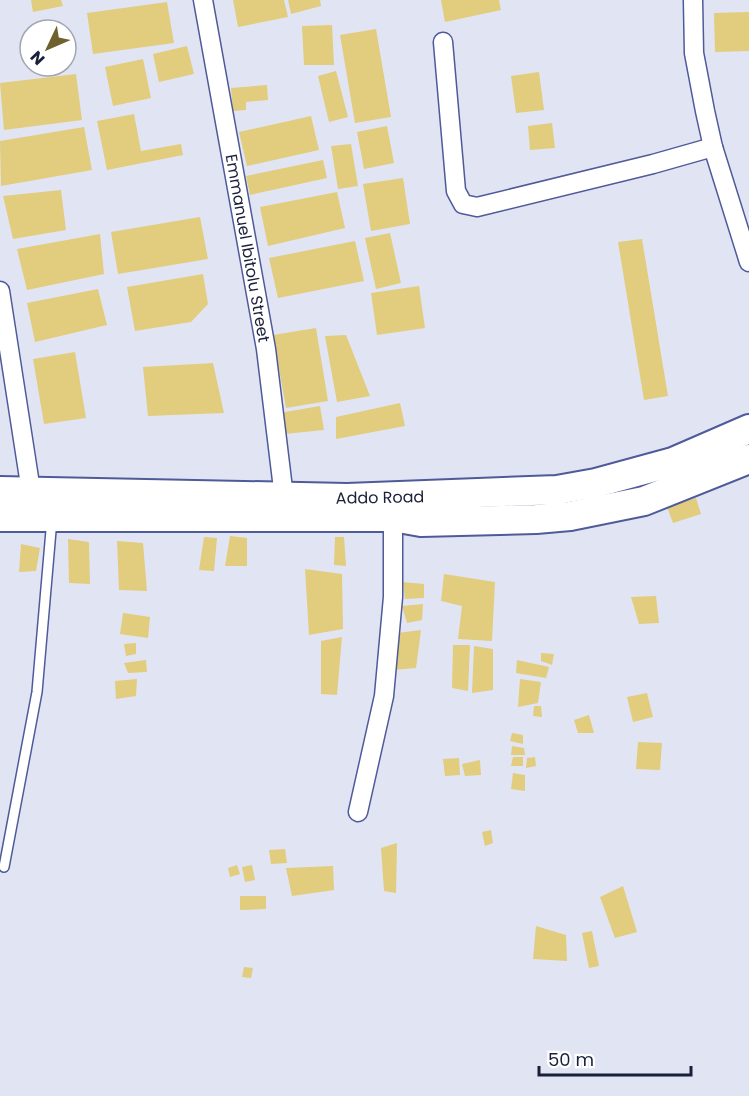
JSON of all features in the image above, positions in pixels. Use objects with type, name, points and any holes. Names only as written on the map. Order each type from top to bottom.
[{"type":"main road","name":"Addo Road","points":[[0,491],[368,498],[557,490],[596,483],[672,462],[749,429]]},
{"type":"main road","name":"Addo Road","points":[[0,517],[393,518],[421,522],[536,519],[570,516],[644,501],[749,459]]},
{"type":"street","name":"Emmanuel Ibitolu Street","points":[[203,0],[266,349],[284,497]]},
{"type":"street","points":[[693,0],[694,53],[713,147],[749,262]]},
{"type":"street","points":[[443,42],[456,191],[463,204],[477,207],[713,147]]},
{"type":"street","points":[[0,291],[32,492]]},
{"type":"street","points":[[358,812],[384,696],[393,597],[393,518]]},
{"type":"lane","points":[[4,867],[38,692],[52,517]]},
{"type":"building","points":[[31,0],[61,0],[63,6],[33,12]]},
{"type":"building","points":[[233,0],[284,0],[288,17],[238,27]]},
{"type":"building","points":[[288,0],[320,0],[321,6],[291,14]]},
{"type":"building","points":[[441,0],[499,0],[501,10],[445,22]]},
{"type":"building","points":[[167,2],[174,43],[93,54],[87,13]]},
{"type":"building","points":[[749,12],[749,51],[715,52],[714,13]]},
{"type":"building","points":[[332,25],[334,65],[304,65],[302,26]]},
{"type":"building","points":[[376,29],[391,117],[355,123],[340,35]]},
{"type":"building","points":[[187,46],[194,74],[159,82],[153,54]]},
{"type":"building","points":[[143,59],[151,98],[113,106],[105,67]]},
{"type":"building","points":[[336,71],[348,117],[329,122],[318,76]]},
{"type":"building","points":[[539,72],[544,110],[516,113],[511,76]]},
{"type":"building","points":[[42,78],[77,78],[82,120],[4,130],[0,83]]},
{"type":"building","points":[[267,85],[268,100],[246,102],[246,110],[233,111],[231,88]]},
{"type":"building","points":[[134,114],[141,151],[181,144],[183,155],[107,170],[97,121]]},
{"type":"building","points":[[311,116],[319,150],[247,166],[239,132]]},
{"type":"building","points":[[552,123],[555,148],[530,150],[528,126]]},
{"type":"building","points":[[387,126],[394,163],[364,169],[357,132]]},
{"type":"building","points":[[84,127],[92,170],[1,186],[0,141]]},
{"type":"building","points":[[351,144],[358,186],[338,189],[331,146]]},
{"type":"building","points":[[323,160],[327,178],[250,195],[246,176]]},
{"type":"building","points":[[403,178],[410,224],[371,231],[363,184]]},
{"type":"building","points":[[61,190],[66,230],[13,239],[3,196]]},
{"type":"building","points":[[337,192],[345,228],[268,246],[260,207]]},
{"type":"building","points":[[200,217],[208,259],[118,274],[111,232]]},
{"type":"building","points":[[390,233],[401,283],[376,289],[365,238]]},
{"type":"building","points":[[100,234],[104,274],[27,290],[17,249]]},
{"type":"building","points":[[642,239],[668,396],[644,400],[618,242]]},
{"type":"building","points":[[355,241],[364,281],[278,298],[269,258]]},
{"type":"building","points":[[203,274],[208,304],[191,322],[135,331],[127,287]]},
{"type":"building","points":[[419,286],[425,328],[377,335],[371,293]]},
{"type":"building","points":[[98,289],[107,325],[35,342],[27,303]]},
{"type":"building","points":[[316,328],[328,401],[286,408],[273,335]]},
{"type":"building","points":[[346,335],[370,396],[337,402],[325,336]]},
{"type":"building","points":[[75,352],[86,418],[44,424],[33,359]]},
{"type":"building","points":[[213,363],[224,413],[148,416],[143,367]]},
{"type":"building","points":[[400,403],[405,426],[336,439],[336,417]]},
{"type":"building","points":[[320,406],[324,430],[284,434],[279,413]]},
{"type":"building","points":[[696,498],[701,514],[673,523],[667,507]]},
{"type":"building","points":[[230,536],[247,538],[247,566],[225,566]]},
{"type":"building","points":[[204,537],[217,538],[214,571],[199,570]]},
{"type":"building","points":[[335,537],[344,537],[346,566],[334,565]]},
{"type":"building","points":[[68,539],[89,542],[90,584],[69,583]]},
{"type":"building","points":[[117,541],[143,543],[147,591],[119,590]]},
{"type":"building","points":[[21,544],[40,548],[36,571],[19,572]]},
{"type":"building","points":[[305,569],[342,574],[343,629],[309,635]]},
{"type":"building","points":[[444,574],[495,582],[492,641],[458,639],[462,606],[441,601]]},
{"type":"building","points":[[403,582],[424,584],[424,598],[405,599]]},
{"type":"building","points":[[656,596],[659,623],[639,624],[631,597]]},
{"type":"building","points":[[423,604],[422,620],[407,623],[402,606]]},
{"type":"building","points":[[123,613],[150,617],[148,638],[120,634]]},
{"type":"building","points":[[421,630],[416,668],[393,670],[397,633]]},
{"type":"building","points":[[342,637],[337,695],[321,694],[321,641]]},
{"type":"building","points":[[136,643],[136,654],[126,656],[124,644]]},
{"type":"building","points":[[453,645],[470,645],[468,691],[452,688]]},
{"type":"building","points":[[474,646],[493,649],[493,690],[472,693]]},
{"type":"building","points":[[541,653],[554,654],[552,665],[541,661]]},
{"type":"building","points":[[146,660],[147,672],[128,673],[124,663]]},
{"type":"building","points":[[517,660],[549,667],[546,678],[516,673]]},
{"type":"building","points":[[137,679],[136,696],[116,699],[115,681]]},
{"type":"building","points":[[520,679],[541,682],[538,703],[518,707]]},
{"type":"building","points":[[647,693],[653,717],[633,722],[627,697]]},
{"type":"building","points":[[534,706],[541,706],[542,717],[533,716]]},
{"type":"building","points":[[589,715],[594,733],[578,733],[574,720]]},
{"type":"building","points":[[512,733],[523,735],[523,744],[510,741]]},
{"type":"building","points":[[638,742],[662,743],[660,770],[636,769]]},
{"type":"building","points":[[512,746],[524,748],[525,755],[511,755]]},
{"type":"building","points":[[513,757],[523,757],[523,766],[511,766]]},
{"type":"building","points":[[535,757],[536,766],[526,768],[527,758]]},
{"type":"building","points":[[459,758],[460,775],[445,776],[443,759]]},
{"type":"building","points":[[480,760],[481,775],[465,776],[462,764]]},
{"type":"building","points":[[513,773],[525,775],[525,791],[511,789]]},
{"type":"building","points":[[491,830],[493,843],[485,846],[482,832]]},
{"type":"building","points":[[397,843],[396,893],[384,891],[381,848]]},
{"type":"building","points":[[285,849],[287,863],[271,864],[269,850]]},
{"type":"building","points":[[237,865],[240,874],[230,877],[228,868]]},
{"type":"building","points":[[252,865],[255,880],[245,882],[242,867]]},
{"type":"building","points":[[333,866],[334,890],[292,896],[286,868]]},
{"type":"building","points":[[623,886],[637,932],[615,938],[600,897]]},
{"type":"building","points":[[240,896],[266,896],[266,909],[240,910]]},
{"type":"building","points":[[536,926],[566,935],[567,961],[533,959]]},
{"type":"building","points":[[592,931],[599,966],[589,968],[582,933]]},
{"type":"building","points":[[244,967],[253,968],[251,978],[242,977]]}]
